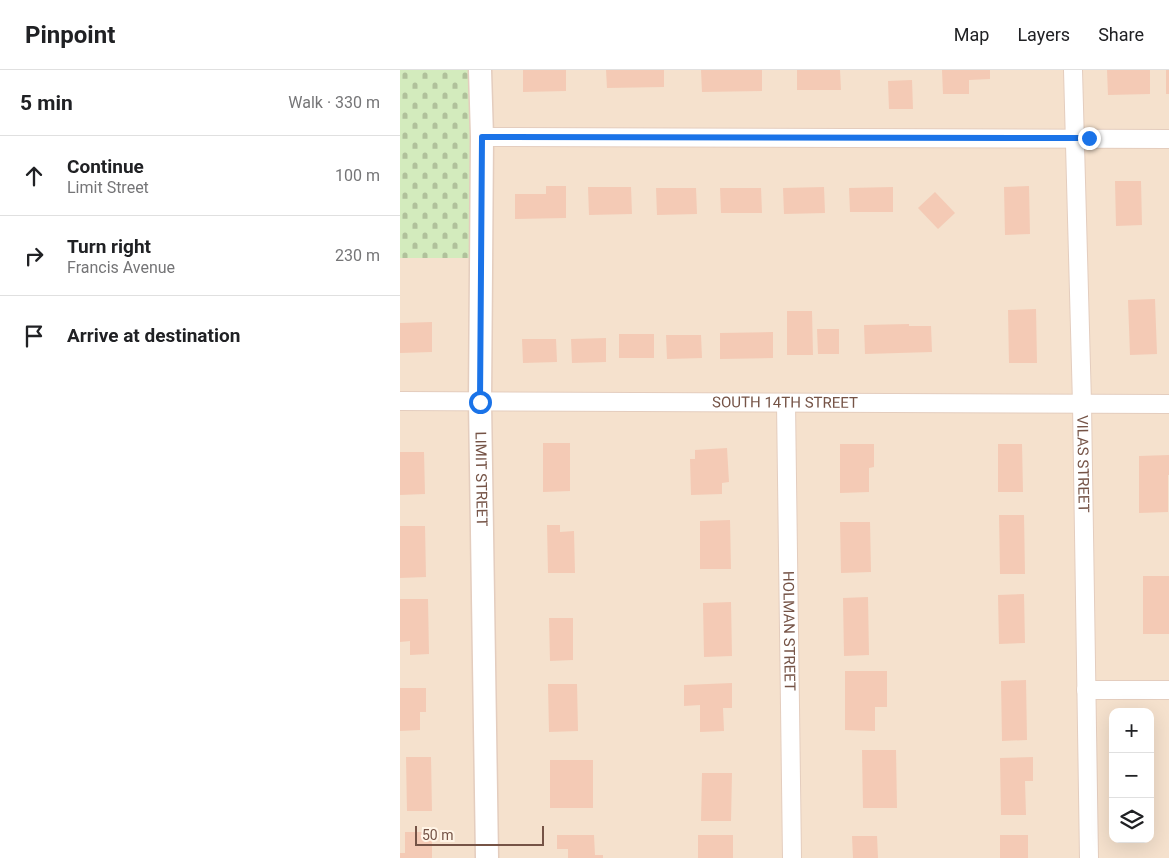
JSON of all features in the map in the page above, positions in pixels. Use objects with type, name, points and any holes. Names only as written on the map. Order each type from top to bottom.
[{"type":"street","name":"LIMIT STREET","points":[[480,70],[482,137],[480,402],[487,858]]},
{"type":"street","name":"VILAS STREET","points":[[1073,70],[1082,404],[1089,858]]},
{"type":"street","points":[[482,137],[1169,139]]},
{"type":"street","name":"SOUTH 14TH STREET","points":[[400,401],[1169,404]]},
{"type":"street","name":"HOLMAN STREET","points":[[786,403],[792,858]]},
{"type":"street","points":[[1086,690],[1169,690]]},
{"type":"shaded area","points":[[480,70],[1169,70],[1169,858],[400,858],[400,258],[482,258]]},
{"type":"green space","points":[[400,70],[480,70],[482,258],[400,258]]},
{"type":"building","points":[[523,70],[566,70],[566,91],[523,92]]},
{"type":"building","points":[[606,70],[664,70],[664,87],[607,88]]},
{"type":"building","points":[[701,70],[762,70],[762,91],[702,92]]},
{"type":"building","points":[[797,70],[840,70],[841,90],[797,90]]},
{"type":"building","points":[[942,70],[990,70],[990,79],[969,80],[969,94],[943,94]]},
{"type":"building","points":[[1107,70],[1150,70],[1150,94],[1108,95]]},
{"type":"building","points":[[1166,70],[1169,70],[1169,94],[1166,94]]},
{"type":"building","points":[[912,80],[913,109],[889,109],[888,81]]},
{"type":"building","points":[[1115,181],[1141,181],[1142,225],[1116,226]]},
{"type":"building","points":[[546,186],[566,186],[566,218],[515,219],[515,194],[546,194]]},
{"type":"building","points":[[1029,186],[1030,234],[1005,235],[1004,187]]},
{"type":"building","points":[[588,187],[631,187],[632,214],[589,215]]},
{"type":"building","points":[[824,187],[825,213],[784,214],[783,188]]},
{"type":"building","points":[[893,187],[893,212],[850,212],[849,188]]},
{"type":"building","points":[[656,188],[696,188],[697,214],[657,215]]},
{"type":"building","points":[[720,188],[761,188],[762,213],[721,213]]},
{"type":"building","points":[[935,192],[955,213],[938,229],[918,208]]},
{"type":"building","points":[[1155,299],[1157,354],[1130,355],[1128,300]]},
{"type":"building","points":[[1036,309],[1037,363],[1009,363],[1008,310]]},
{"type":"building","points":[[787,311],[812,311],[813,355],[787,355]]},
{"type":"building","points":[[432,322],[432,352],[400,353],[400,323]]},
{"type":"building","points":[[909,324],[909,326],[931,326],[932,352],[865,354],[864,325]]},
{"type":"building","points":[[817,329],[839,329],[839,354],[818,354]]},
{"type":"building","points":[[773,332],[773,358],[720,359],[720,333]]},
{"type":"building","points":[[619,334],[654,334],[654,358],[619,358]]},
{"type":"building","points":[[666,335],[701,335],[702,358],[667,359]]},
{"type":"building","points":[[606,338],[606,362],[572,363],[571,339]]},
{"type":"building","points":[[522,339],[556,339],[557,362],[523,363]]},
{"type":"building","points":[[543,443],[570,443],[570,491],[543,492]]},
{"type":"building","points":[[840,444],[874,444],[874,467],[869,468],[869,492],[840,493]]},
{"type":"building","points":[[998,444],[1022,444],[1023,492],[998,492]]},
{"type":"building","points":[[727,448],[729,482],[722,483],[722,494],[691,495],[690,459],[695,459],[695,450]]},
{"type":"building","points":[[400,452],[424,452],[425,494],[400,495]]},
{"type":"building","points":[[1169,455],[1168,512],[1139,513],[1139,456]]},
{"type":"building","points":[[999,515],[1024,515],[1025,574],[1000,574]]},
{"type":"building","points":[[730,520],[731,569],[700,569],[700,521]]},
{"type":"building","points":[[840,522],[870,522],[871,572],[841,573]]},
{"type":"building","points":[[547,525],[560,525],[560,532],[574,531],[575,573],[548,573]]},
{"type":"building","points":[[400,526],[425,526],[426,577],[400,578]]},
{"type":"building","points":[[1143,576],[1169,576],[1169,634],[1143,634]]},
{"type":"building","points":[[1024,594],[1025,643],[999,644],[998,595]]},
{"type":"building","points":[[868,597],[869,655],[844,656],[843,598]]},
{"type":"building","points":[[400,599],[428,599],[429,654],[410,655],[410,641],[400,642]]},
{"type":"building","points":[[731,602],[732,656],[704,657],[703,603]]},
{"type":"building","points":[[549,618],[573,618],[573,660],[550,661]]},
{"type":"building","points":[[845,671],[887,671],[887,707],[875,707],[875,731],[845,730]]},
{"type":"building","points":[[1026,680],[1027,740],[1002,741],[1001,681]]},
{"type":"building","points":[[732,683],[732,708],[723,708],[724,731],[700,732],[700,705],[684,706],[684,685]]},
{"type":"building","points":[[548,684],[577,684],[578,731],[549,732]]},
{"type":"building","points":[[400,688],[426,688],[426,712],[420,712],[420,730],[400,731]]},
{"type":"building","points":[[862,750],[896,750],[897,808],[863,808]]},
{"type":"building","points":[[406,757],[431,757],[432,811],[407,811]]},
{"type":"building","points":[[1033,757],[1033,781],[1025,781],[1026,815],[1001,815],[1000,758]]},
{"type":"building","points":[[550,760],[593,760],[593,808],[550,808]]},
{"type":"building","points":[[702,773],[732,773],[731,821],[701,821]]},
{"type":"building","points":[[405,832],[432,832],[432,858],[400,858],[400,853],[405,853]]},
{"type":"building","points":[[557,835],[594,835],[595,855],[603,855],[603,858],[568,858],[568,849],[557,849]]},
{"type":"building","points":[[698,835],[733,835],[733,858],[698,858]]},
{"type":"building","points":[[1000,835],[1028,835],[1028,858],[1000,858]]},
{"type":"building","points":[[852,836],[877,836],[878,858],[853,858]]},
{"type":"route","points":[[480,402],[482,137],[1089,138]]}]
